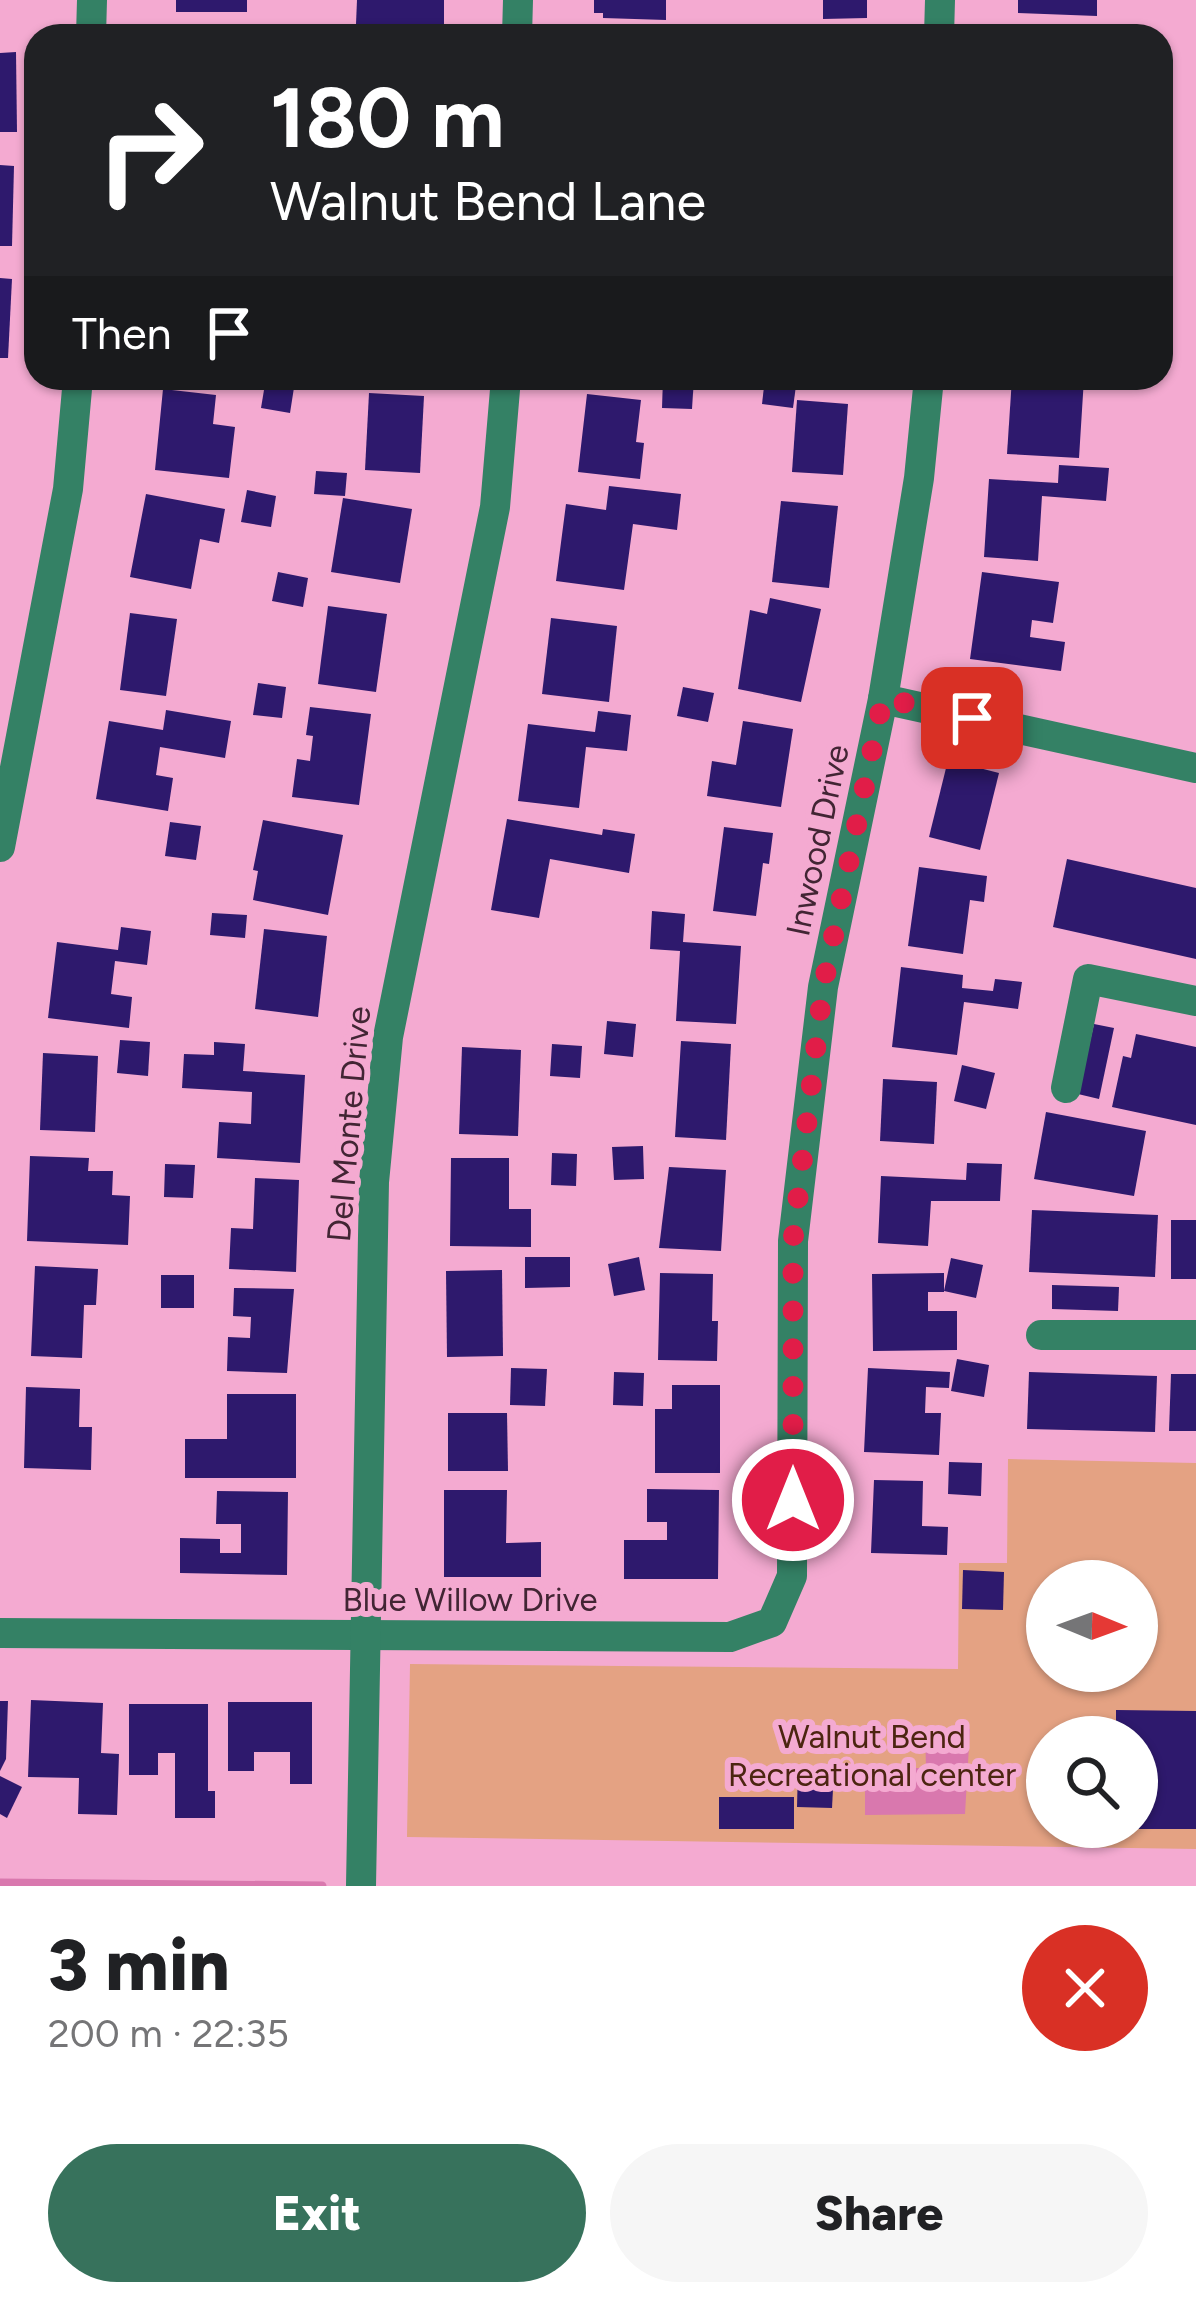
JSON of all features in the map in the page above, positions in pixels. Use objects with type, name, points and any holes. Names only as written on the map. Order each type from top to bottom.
[{"type":"street","points":[[0,847],[68,489],[77,390]]},
{"type":"street","name":"Del Monte Drive","points":[[361,1886],[374,1182],[388,1037],[495,507],[505,390]]},
{"type":"street","name":"Inwood Drive","points":[[793,1462],[793,1240],[823,987],[883,698],[920,478],[928,390]]},
{"type":"street","points":[[883,698],[1196,768]]},
{"type":"street","points":[[1066,1088],[1088,979],[1196,1001]]},
{"type":"street","points":[[1042,1335],[1196,1335]]},
{"type":"street","name":"Blue Willow Drive","points":[[0,1634],[730,1637],[772,1622],[792,1576],[793,1462]]},
{"type":"green space","name":"Walnut Bend Recreational center","points":[[1008,1459],[1196,1463],[1196,1849],[1130,1848],[1158,1848],[1158,1716],[1026,1716],[1026,1846],[407,1837],[410,1664],[958,1669],[959,1563],[1007,1563]]},
{"type":"shaded area","points":[[925,1728],[970,1729],[965,1814],[865,1815],[865,1768],[926,1768]]},
{"type":"building","points":[[176,0],[247,0],[247,12],[176,12]]},
{"type":"building","points":[[357,0],[444,0],[444,24],[356,24]]},
{"type":"building","points":[[594,0],[666,0],[666,20],[603,18],[603,13],[594,13]]},
{"type":"building","points":[[823,0],[867,0],[867,18],[823,19]]},
{"type":"building","points":[[1018,0],[1097,0],[1097,16],[1018,13]]},
{"type":"building","points":[[16,52],[17,132],[0,132],[0,53]]},
{"type":"building","points":[[0,165],[14,166],[12,246],[0,246]]},
{"type":"building","points":[[0,278],[12,279],[8,358],[0,358]]},
{"type":"building","points":[[163,390],[216,395],[213,424],[235,427],[229,478],[155,470]]},
{"type":"building","points":[[264,390],[294,390],[290,413],[261,408]]},
{"type":"building","points":[[663,390],[693,390],[692,409],[662,408]]},
{"type":"building","points":[[764,390],[795,390],[793,408],[762,404]]},
{"type":"building","points":[[1011,390],[1083,390],[1079,458],[1007,454]]},
{"type":"building","points":[[369,393],[424,396],[420,473],[365,470]]},
{"type":"building","points":[[587,394],[641,400],[636,442],[644,443],[640,479],[578,472]]},
{"type":"building","points":[[797,400],[848,404],[843,475],[792,472]]},
{"type":"building","points":[[1059,465],[1109,468],[1106,501],[1042,496],[1038,561],[984,557],[989,479],[1058,483]]},
{"type":"building","points":[[316,471],[347,473],[345,496],[314,494]]},
{"type":"building","points":[[609,486],[681,494],[677,530],[633,524],[624,590],[556,581],[566,504],[606,510]]},
{"type":"building","points":[[247,490],[276,496],[271,527],[241,522]]},
{"type":"building","points":[[146,494],[225,509],[219,543],[200,539],[191,589],[130,577]]},
{"type":"building","points":[[343,498],[412,509],[400,583],[331,572]]},
{"type":"building","points":[[781,501],[838,506],[829,588],[772,582]]},
{"type":"building","points":[[278,572],[308,578],[303,607],[272,601]]},
{"type":"building","points":[[982,572],[1059,582],[1053,623],[1032,620],[1030,637],[1065,642],[1061,671],[970,659]]},
{"type":"building","points":[[770,598],[821,609],[801,702],[738,689],[750,610],[767,614]]},
{"type":"building","points":[[328,606],[387,614],[376,692],[318,684]]},
{"type":"building","points":[[130,613],[177,619],[166,696],[120,690]]},
{"type":"building","points":[[551,618],[617,626],[609,702],[542,694]]},
{"type":"building","points":[[258,683],[286,687],[282,718],[253,715]]},
{"type":"building","points":[[683,687],[714,693],[708,722],[677,716]]},
{"type":"building","points":[[310,707],[371,714],[359,805],[292,797],[297,759],[310,761],[313,736],[306,735]]},
{"type":"building","points":[[166,710],[231,721],[225,758],[160,747],[156,775],[173,778],[168,811],[96,799],[109,721],[163,730]]},
{"type":"building","points":[[598,711],[631,715],[627,751],[586,747],[579,808],[518,801],[528,724],[595,732]]},
{"type":"building","points":[[743,721],[793,729],[781,807],[707,796],[712,761],[736,765]]},
{"type":"building","points":[[948,760],[999,773],[980,850],[929,837]]},
{"type":"building","points":[[507,819],[602,835],[603,829],[635,834],[629,873],[550,859],[539,918],[491,910]]},
{"type":"building","points":[[263,820],[343,835],[328,915],[253,900],[258,871],[253,870]]},
{"type":"building","points":[[170,822],[201,826],[196,860],[165,856]]},
{"type":"building","points":[[724,827],[773,833],[769,864],[763,863],[756,916],[713,911]]},
{"type":"building","points":[[1067,859],[1196,888],[1196,959],[1053,927]]},
{"type":"building","points":[[919,867],[987,876],[984,902],[970,900],[963,954],[908,946]]},
{"type":"building","points":[[652,911],[685,914],[683,942],[741,946],[736,1024],[676,1021],[680,951],[650,949]]},
{"type":"building","points":[[212,913],[247,915],[245,938],[210,935]]},
{"type":"building","points":[[121,927],[151,931],[147,965],[115,961],[111,994],[132,997],[129,1028],[48,1018],[57,942],[118,950]]},
{"type":"building","points":[[264,929],[327,936],[318,1017],[255,1009]]},
{"type":"building","points":[[901,967],[963,975],[962,988],[993,991],[995,979],[1022,982],[1018,1009],[964,1002],[957,1055],[892,1047]]},
{"type":"building","points":[[607,1021],[636,1024],[633,1057],[604,1054]]},
{"type":"building","points":[[1094,1024],[1114,1028],[1099,1099],[1078,1094]]},
{"type":"building","points":[[1136,1034],[1196,1047],[1196,1125],[1112,1107],[1123,1056],[1131,1058]]},
{"type":"building","points":[[120,1040],[150,1042],[148,1076],[117,1073]]},
{"type":"building","points":[[681,1041],[731,1044],[726,1140],[675,1137]]},
{"type":"building","points":[[214,1042],[245,1044],[243,1071],[305,1075],[300,1163],[217,1158],[219,1122],[251,1124],[252,1092],[182,1088],[184,1054],[214,1055]]},
{"type":"building","points":[[552,1044],[582,1046],[580,1078],[550,1076]]},
{"type":"building","points":[[462,1047],[521,1050],[518,1136],[459,1134]]},
{"type":"building","points":[[43,1053],[98,1056],[95,1132],[40,1130]]},
{"type":"building","points":[[962,1065],[995,1073],[986,1109],[954,1101]]},
{"type":"building","points":[[883,1079],[937,1082],[934,1144],[880,1141]]},
{"type":"building","points":[[1046,1112],[1146,1131],[1134,1196],[1034,1179]]},
{"type":"building","points":[[643,1146],[644,1179],[614,1180],[612,1147]]},
{"type":"building","points":[[552,1153],[577,1154],[576,1186],[551,1185]]},
{"type":"building","points":[[30,1156],[89,1158],[88,1171],[113,1171],[112,1195],[130,1196],[128,1245],[27,1241]]},
{"type":"building","points":[[451,1158],[509,1158],[509,1209],[531,1209],[531,1247],[450,1246]]},
{"type":"building","points":[[967,1163],[1002,1164],[1000,1201],[931,1201],[928,1246],[878,1243],[881,1176],[966,1180]]},
{"type":"building","points":[[165,1164],[195,1165],[193,1198],[164,1197]]},
{"type":"building","points":[[669,1167],[726,1170],[721,1251],[659,1248]]},
{"type":"building","points":[[255,1178],[299,1180],[296,1272],[229,1269],[231,1228],[253,1229]]},
{"type":"building","points":[[1032,1210],[1158,1215],[1155,1277],[1029,1272]]},
{"type":"building","points":[[1171,1220],[1196,1220],[1196,1279],[1171,1279]]},
{"type":"building","points":[[525,1257],[570,1257],[570,1287],[525,1288]]},
{"type":"building","points":[[639,1257],[645,1290],[614,1296],[608,1264]]},
{"type":"building","points":[[951,1258],[983,1265],[976,1298],[944,1291]]},
{"type":"building","points":[[35,1266],[98,1269],[96,1305],[84,1305],[82,1358],[31,1356]]},
{"type":"building","points":[[502,1270],[503,1356],[447,1357],[446,1271]]},
{"type":"building","points":[[660,1273],[713,1274],[717,1361],[658,1360]]},
{"type":"building","points":[[944,1273],[944,1292],[928,1292],[928,1311],[957,1311],[957,1350],[873,1351],[872,1274]]},
{"type":"building","points":[[161,1275],[194,1275],[194,1308],[161,1308]]},
{"type":"building","points":[[1052,1285],[1119,1287],[1118,1311],[1052,1309]]},
{"type":"building","points":[[234,1288],[294,1289],[287,1373],[227,1371],[228,1337],[250,1338],[251,1317],[233,1316]]},
{"type":"building","points":[[957,1359],[989,1365],[984,1397],[951,1391]]},
{"type":"building","points":[[511,1368],[547,1369],[545,1406],[510,1405]]},
{"type":"building","points":[[868,1368],[950,1372],[949,1388],[926,1387],[925,1413],[941,1413],[939,1455],[864,1452]]},
{"type":"building","points":[[614,1372],[644,1373],[643,1406],[613,1405]]},
{"type":"building","points":[[1029,1372],[1157,1376],[1155,1432],[1027,1429]]},
{"type":"building","points":[[1171,1374],[1196,1374],[1196,1431],[1169,1431]]},
{"type":"building","points":[[672,1385],[720,1385],[720,1473],[655,1473],[655,1409],[672,1409]]},
{"type":"building","points":[[26,1387],[80,1389],[79,1427],[92,1427],[91,1470],[24,1468]]},
{"type":"building","points":[[227,1394],[296,1394],[296,1478],[185,1478],[185,1439],[227,1439]]},
{"type":"building","points":[[448,1413],[507,1413],[508,1471],[448,1471]]},
{"type":"building","points":[[949,1462],[982,1463],[981,1496],[948,1494]]},
{"type":"building","points":[[874,1480],[923,1481],[922,1526],[948,1527],[947,1555],[871,1553]]},
{"type":"building","points":[[647,1489],[719,1490],[718,1579],[624,1579],[624,1540],[667,1540],[667,1522],[647,1522]]},
{"type":"building","points":[[444,1490],[507,1490],[506,1543],[541,1542],[541,1577],[444,1577]]},
{"type":"building","points":[[217,1491],[288,1492],[287,1575],[180,1573],[180,1538],[220,1539],[220,1553],[241,1553],[241,1524],[216,1524]]},
{"type":"building","points":[[963,1570],[1004,1572],[1003,1610],[962,1609]]},
{"type":"building","points":[[31,1700],[103,1703],[101,1753],[119,1754],[117,1815],[78,1814],[79,1778],[28,1777]]},
{"type":"building","points":[[0,1701],[8,1701],[6,1759],[0,1771]]},
{"type":"building","points":[[228,1702],[312,1702],[312,1784],[290,1784],[290,1752],[254,1752],[254,1771],[228,1771]]},
{"type":"building","points":[[129,1704],[208,1704],[208,1791],[215,1791],[215,1818],[175,1818],[175,1753],[158,1753],[158,1775],[129,1775]]},
{"type":"building","points":[[1116,1710],[1196,1711],[1196,1829],[1158,1829],[1158,1716],[1116,1716]]},
{"type":"building","points":[[798,1768],[834,1770],[832,1808],[797,1807]]},
{"type":"building","points":[[0,1776],[22,1787],[7,1818],[0,1814]]},
{"type":"building","points":[[719,1797],[794,1797],[794,1829],[719,1829]]},
{"type":"waterway","points":[[0,1883],[322,1886]]},
{"type":"route","points":[[793,1500],[793,1240],[823,987],[883,698],[972,718]]}]
